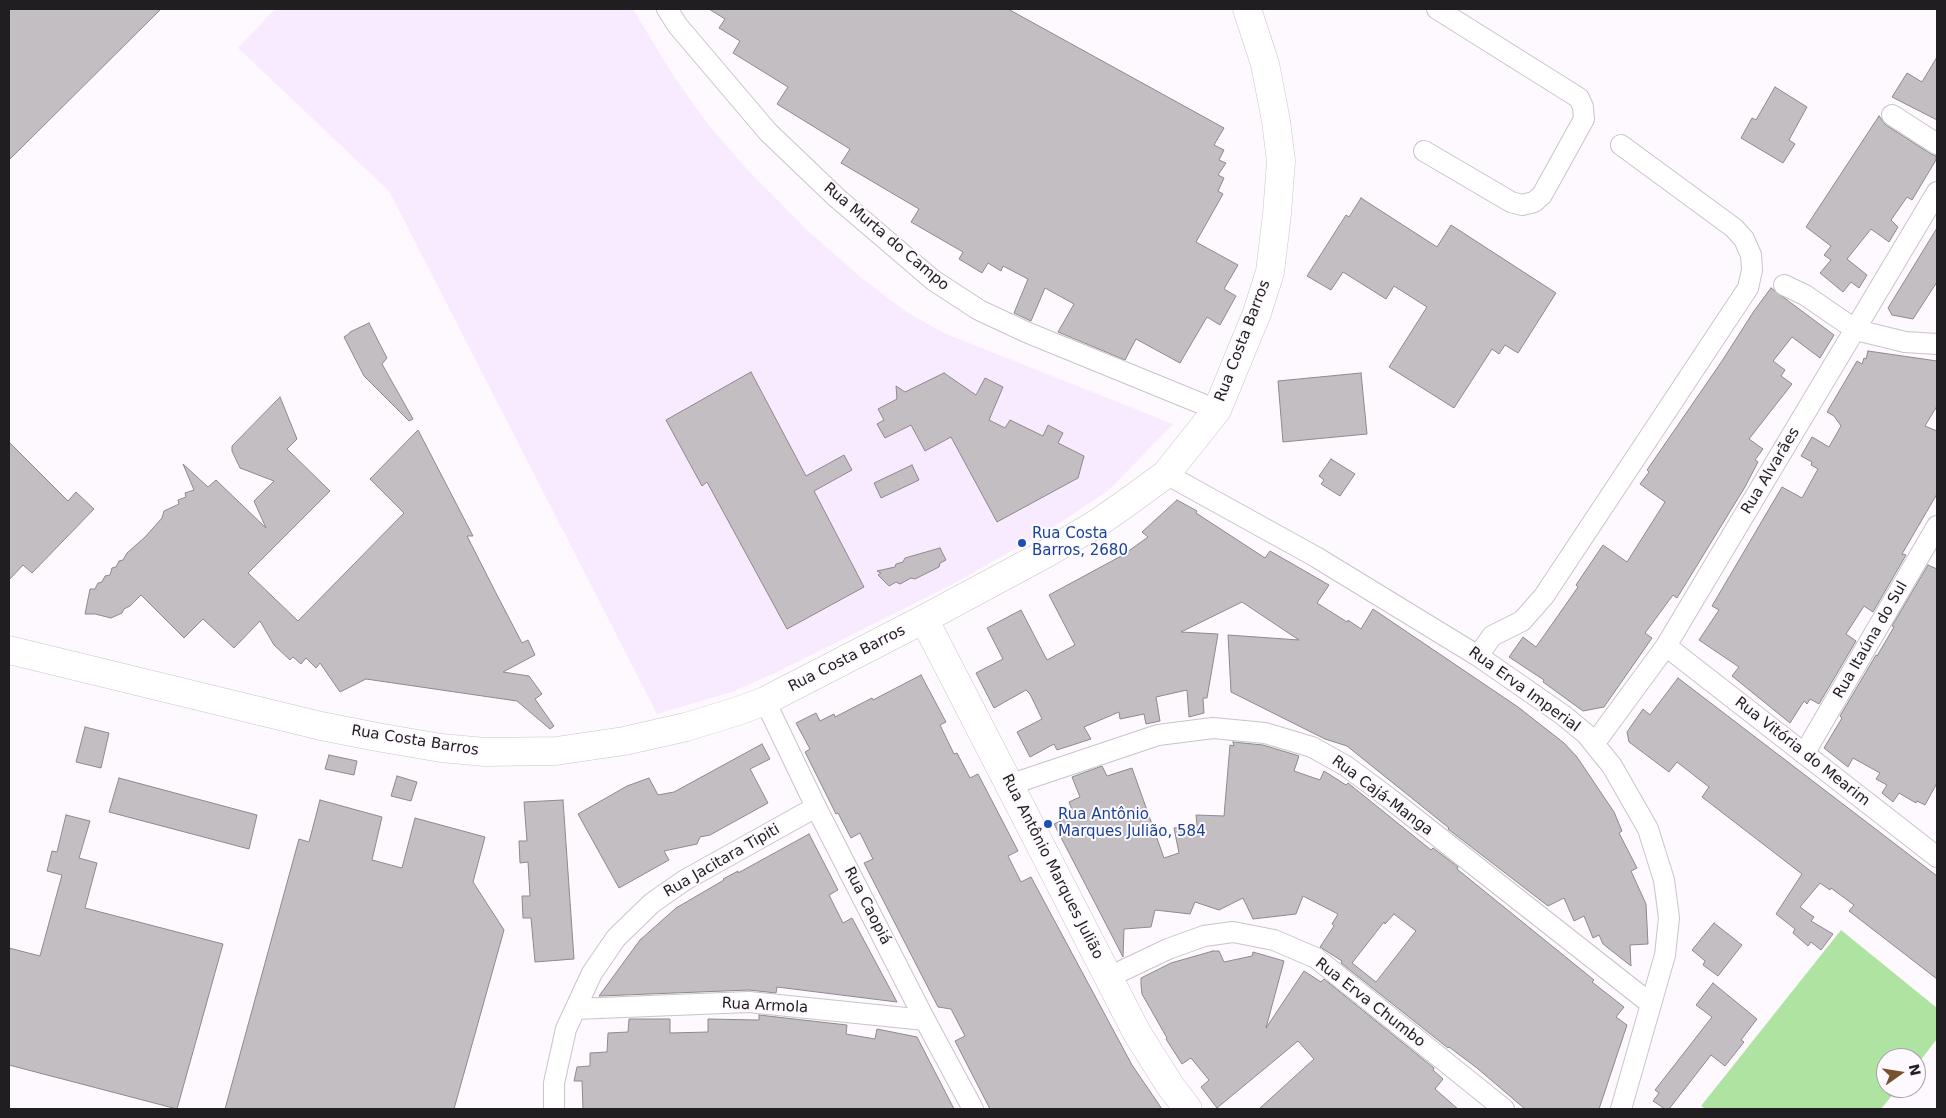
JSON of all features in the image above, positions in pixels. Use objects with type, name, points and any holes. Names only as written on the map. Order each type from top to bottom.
[{"type":"main road","name":"Rua Costa Barros","points":[[9,650],[321,726],[441,748],[485,752],[556,751],[624,741],[686,727],[764,701],[924,619],[1096,524],[1166,474],[1217,410],[1260,305],[1270,272],[1281,162],[1276,120],[1265,64],[1247,9]]},
{"type":"main road","name":"Rua Antônio Marques Julião","points":[[924,619],[1138,1033],[1171,1087],[1188,1109]]},
{"type":"street","name":"Rua Murta do Campo","points":[[666,9],[768,132],[837,198],[933,280],[979,310],[1018,328],[1217,410]]},
{"type":"street","points":[[1424,151],[1511,202],[1522,205],[1534,202],[1542,195],[1584,119],[1584,107],[1579,98],[1437,9]]},
{"type":"street","points":[[1892,115],[1937,144]]},
{"type":"street","points":[[1478,656],[1492,636],[1522,621],[1544,596],[1748,288],[1752,270],[1751,255],[1744,239],[1734,228],[1621,145]]},
{"type":"street","name":"Rua Alvarães","points":[[1594,744],[1666,646],[1937,192]]},
{"type":"street","points":[[1784,285],[1805,294],[1856,330],[1905,342],[1937,344]]},
{"type":"street","name":"Rua Erva Imperial","points":[[1166,474],[1316,557],[1478,656],[1563,715],[1586,734],[1612,766],[1648,829],[1664,880],[1669,918],[1664,956],[1621,1109]]},
{"type":"street","name":"Rua Itaúna do Sul","points":[[1804,754],[1937,526]]},
{"type":"street","name":"Rua Vitória do Mearim","points":[[1666,646],[1937,857]]},
{"type":"street","name":"Rua Caopiá","points":[[764,701],[925,1020],[973,1109]]},
{"type":"street","name":"Rua Cajá-Manga","points":[[1009,785],[1158,735],[1213,728],[1265,733],[1312,747],[1346,766],[1651,1004]]},
{"type":"street","name":"Rua Jacitara Tipiti","points":[[554,1109],[554,1083],[566,1029],[592,973],[616,938],[652,903],[685,880],[816,807]]},
{"type":"street","name":"Rua Erva Chumbo","points":[[1109,977],[1168,948],[1204,936],[1233,932],[1274,940],[1316,958],[1504,1109]]},
{"type":"street","name":"Rua Armola","points":[[575,1009],[749,1002],[925,1020]]},
{"type":"shaded area","points":[[275,9],[633,9],[671,72],[707,123],[744,166],[808,231],[859,276],[908,313],[946,334],[1173,424],[1109,490],[1052,528],[953,584],[775,673],[732,692],[657,714],[389,191],[238,48]]},
{"type":"green space","points":[[1841,930],[1937,1008],[1937,1039],[1926,1053],[1926,1048],[1876,1048],[1876,1098],[1890,1098],[1881,1109],[1706,1109],[1701,1106]]},
{"type":"building","points":[[9,9],[161,9],[9,160]]},
{"type":"building","points":[[709,9],[1008,9],[1224,128],[1214,145],[1224,150],[1219,160],[1226,163],[1218,175],[1224,178],[1218,191],[1223,194],[1196,242],[1238,265],[1224,289],[1236,296],[1220,325],[1207,317],[1180,363],[1136,339],[1125,360],[1058,332],[1074,304],[1045,288],[1031,321],[1014,313],[1028,279],[1003,266],[1001,271],[988,263],[982,273],[959,259],[963,252],[911,222],[919,209],[841,163],[850,149],[777,104],[788,87],[733,53],[740,41],[719,28],[725,19]]},
{"type":"building","points":[[1937,57],[1937,120],[1892,97],[1907,73],[1922,82]]},
{"type":"building","points":[[1775,87],[1807,107],[1789,140],[1795,144],[1783,163],[1741,138],[1752,118],[1756,120]]},
{"type":"building","points":[[1879,116],[1886,125],[1936,156],[1936,160],[1912,200],[1907,197],[1891,220],[1898,227],[1889,242],[1871,229],[1847,259],[1867,275],[1859,288],[1851,282],[1843,292],[1820,273],[1831,260],[1824,255],[1831,246],[1806,227]]},
{"type":"building","points":[[1361,198],[1437,247],[1451,225],[1556,293],[1518,353],[1505,345],[1499,354],[1492,349],[1454,408],[1389,367],[1427,307],[1394,286],[1386,299],[1343,272],[1331,290],[1307,276],[1346,215],[1349,217]]},
{"type":"building","points":[[1937,228],[1937,282],[1913,319],[1892,315],[1888,308]]},
{"type":"building","points":[[1771,288],[1834,335],[1820,358],[1792,337],[1773,361],[1785,370],[1781,376],[1792,384],[1749,439],[1763,449],[1755,460],[1758,462],[1745,487],[1677,598],[1673,595],[1645,633],[1652,638],[1604,707],[1583,711],[1543,682],[1544,680],[1509,657],[1523,637],[1536,647],[1578,587],[1576,585],[1603,545],[1627,562],[1665,502],[1640,484],[1649,472],[1647,470]]},
{"type":"building","points":[[369,323],[387,358],[382,364],[413,419],[409,421],[364,376],[344,337]]},
{"type":"building","points":[[1868,351],[1937,361],[1937,406],[1925,426],[1937,431],[1937,494],[1902,554],[1906,555],[1873,612],[1864,606],[1846,634],[1856,641],[1819,704],[1810,699],[1807,704],[1804,701],[1790,723],[1732,676],[1739,667],[1699,640],[1719,610],[1712,606],[1782,487],[1802,498],[1818,469],[1811,465],[1812,462],[1801,456],[1812,437],[1829,447],[1841,426],[1834,416],[1827,412],[1857,361],[1862,364],[1864,358],[1866,359]]},
{"type":"building","points":[[751,372],[806,476],[844,455],[852,470],[814,491],[864,587],[787,629],[707,482],[702,486],[666,420]]},
{"type":"building","points":[[944,373],[976,395],[985,378],[1003,387],[989,420],[1005,428],[1010,420],[1043,436],[1048,425],[1063,433],[1058,443],[1084,456],[1078,478],[997,522],[951,437],[925,451],[911,425],[885,438],[877,424],[884,420],[878,409],[897,399],[896,386],[905,392]]},
{"type":"building","points":[[1361,373],[1367,434],[1283,442],[1278,381]]},
{"type":"building","points":[[280,397],[297,439],[287,449],[330,491],[248,573],[298,621],[404,513],[370,479],[418,430],[473,536],[467,536],[497,595],[522,643],[528,640],[535,655],[503,672],[529,676],[542,694],[535,699],[554,726],[550,729],[517,701],[366,679],[340,692],[320,663],[316,668],[306,658],[301,664],[293,657],[290,660],[274,645],[260,621],[234,648],[203,619],[184,638],[141,595],[124,609],[122,613],[111,618],[95,614],[85,614],[90,589],[95,589],[105,576],[110,575],[112,568],[116,567],[119,561],[123,560],[127,553],[162,518],[164,511],[179,504],[178,500],[186,497],[185,493],[194,490],[183,464],[208,487],[216,480],[266,528],[254,501],[274,481],[240,468],[232,451],[232,446]]},
{"type":"building","points":[[9,442],[68,501],[76,492],[94,509],[32,573],[23,565],[9,580]]},
{"type":"building","points":[[1331,459],[1355,474],[1340,496],[1321,484],[1324,480],[1319,476]]},
{"type":"building","points":[[912,465],[919,480],[881,498],[874,483]]},
{"type":"building","points":[[1177,500],[1197,511],[1196,513],[1265,558],[1270,551],[1329,585],[1317,603],[1347,622],[1348,620],[1361,629],[1373,609],[1518,707],[1564,743],[1577,757],[1614,812],[1622,831],[1619,833],[1637,868],[1631,871],[1646,904],[1648,944],[1630,945],[1631,966],[1603,944],[1599,935],[1593,938],[1584,916],[1574,921],[1564,898],[1548,906],[1448,829],[1347,746],[1325,739],[1231,692],[1228,635],[1299,640],[1242,602],[1181,632],[1218,634],[1207,698],[1203,698],[1204,713],[1189,717],[1187,690],[1156,697],[1160,721],[1146,724],[1144,714],[1120,719],[1119,712],[1084,727],[1091,739],[1057,750],[1054,744],[1030,757],[1017,732],[1042,719],[1030,694],[1026,690],[994,708],[976,673],[1003,659],[987,628],[1021,610],[1047,660],[1075,645],[1049,595],[1123,555],[1148,537],[1142,532]]},
{"type":"building","points":[[940,548],[946,560],[940,563],[939,567],[915,579],[911,578],[900,584],[896,582],[889,586],[878,575],[881,573],[877,571],[895,567],[896,564],[903,562],[905,558]]},
{"type":"building","points":[[1928,565],[1937,569],[1937,783],[1925,805],[1917,801],[1916,803],[1899,793],[1893,802],[1882,793],[1887,785],[1876,779],[1880,773],[1853,758],[1848,767],[1824,748],[1842,718],[1840,716],[1894,627],[1892,626]]},
{"type":"building","points":[[921,675],[946,722],[940,725],[954,754],[957,753],[970,778],[978,774],[1018,851],[1008,856],[1021,882],[1031,877],[1132,1065],[1162,1109],[990,1109],[955,1041],[965,1036],[951,1009],[938,1007],[864,863],[873,859],[860,833],[851,838],[838,813],[836,814],[805,752],[810,749],[796,723],[816,713],[820,721],[834,714],[835,717]]},
{"type":"building","points":[[1678,678],[1937,876],[1937,979],[1849,911],[1854,905],[1831,888],[1830,890],[1820,883],[1800,907],[1814,917],[1811,921],[1833,934],[1821,950],[1811,942],[1808,946],[1793,933],[1795,929],[1776,914],[1802,874],[1702,797],[1709,787],[1677,762],[1669,772],[1629,742],[1627,732],[1643,709],[1650,715]]},
{"type":"building","points":[[85,727],[109,733],[101,768],[76,762]]},
{"type":"building","points":[[1233,742],[1263,745],[1296,755],[1299,756],[1294,771],[1320,780],[1324,771],[1346,785],[1348,783],[1431,850],[1433,848],[1458,867],[1457,869],[1594,980],[1592,982],[1624,1007],[1616,1017],[1627,1025],[1599,1109],[1525,1109],[1477,1068],[1448,1048],[1341,963],[1342,961],[1320,947],[1334,926],[1332,924],[1338,914],[1303,896],[1296,914],[1253,919],[1243,898],[1219,910],[1195,902],[1190,914],[1155,910],[1151,927],[1124,929],[1123,957],[1054,824],[1074,815],[1069,802],[1080,797],[1072,777],[1102,766],[1107,776],[1132,768],[1164,858],[1179,853],[1174,828],[1197,825],[1196,815],[1224,816],[1230,745],[1234,746]],"holes":[[[1394,914],[1416,931],[1376,982],[1352,963],[1384,922],[1385,924]]]},
{"type":"building","points":[[762,744],[770,759],[750,769],[768,803],[710,835],[700,837],[697,844],[664,851],[669,860],[619,888],[578,814],[627,786],[649,778],[658,795],[674,792]]},
{"type":"building","points":[[329,755],[357,761],[354,775],[325,769]]},
{"type":"building","points":[[397,776],[417,782],[411,801],[391,796]]},
{"type":"building","points":[[119,778],[257,815],[249,849],[109,812]]},
{"type":"building","points":[[320,800],[382,817],[372,860],[402,868],[415,818],[485,837],[473,882],[504,930],[454,1109],[225,1109],[299,839],[309,842]]},
{"type":"building","points":[[563,800],[574,959],[535,962],[531,918],[523,918],[522,896],[530,896],[528,862],[520,863],[519,841],[527,841],[524,802]]},
{"type":"building","points":[[66,815],[90,821],[79,858],[97,863],[85,908],[223,944],[177,1109],[9,1065],[9,948],[40,956],[62,875],[47,871],[52,851],[57,852]]},
{"type":"building","points":[[809,834],[838,890],[829,895],[843,923],[852,918],[897,1002],[777,987],[776,993],[749,990],[599,996],[640,940],[676,908],[723,879],[738,871],[738,873]]},
{"type":"building","points":[[1714,923],[1742,945],[1718,976],[1703,965],[1705,961],[1692,950]]},
{"type":"building","points":[[1219,951],[1224,962],[1252,956],[1253,952],[1284,961],[1266,1028],[1304,971],[1321,982],[1324,979],[1434,1068],[1433,1070],[1443,1079],[1435,1089],[1458,1109],[1259,1109],[1314,1059],[1298,1041],[1217,1108],[1201,1087],[1209,1080],[1191,1058],[1182,1064],[1142,994],[1141,985],[1141,978],[1171,963]]},
{"type":"building","points":[[1713,983],[1757,1019],[1741,1040],[1744,1042],[1725,1066],[1711,1055],[1669,1109],[1665,1109],[1653,1101],[1659,1093],[1655,1090],[1712,1017],[1696,1005]]},
{"type":"building","points":[[759,1015],[847,1025],[846,1034],[875,1039],[877,1029],[917,1037],[954,1109],[583,1109],[582,1081],[574,1081],[577,1067],[590,1066],[590,1053],[607,1052],[608,1033],[628,1032],[629,1019],[670,1019],[670,1033],[708,1032],[708,1019],[759,1020]]},
{"type":"place","name":"Rua Costa Barros, 2680","points":[[1022,543]]},
{"type":"place","name":"Rua Antônio Marques Julião, 584","points":[[1048,824]]}]
